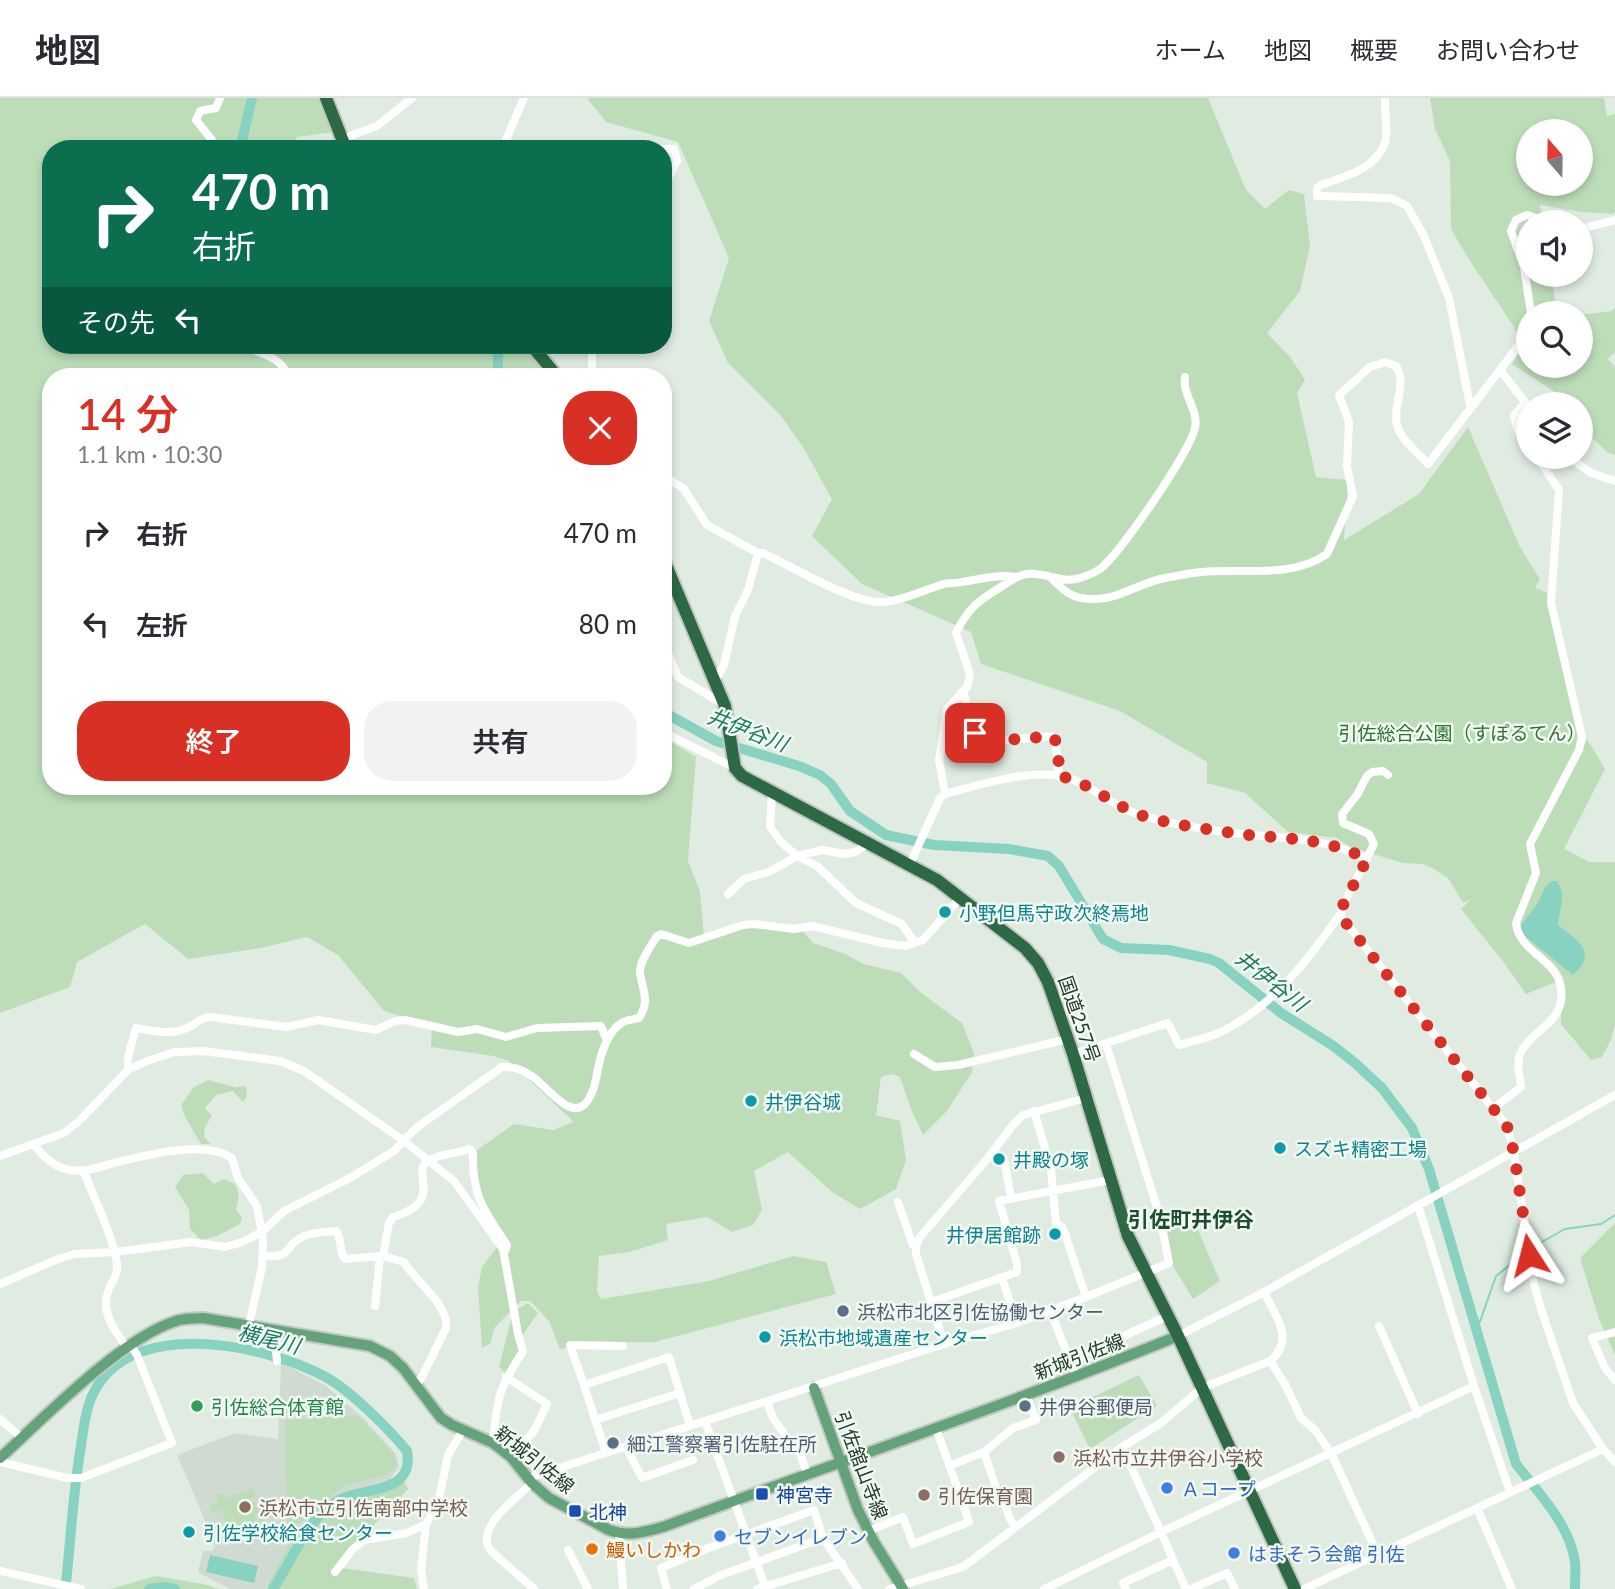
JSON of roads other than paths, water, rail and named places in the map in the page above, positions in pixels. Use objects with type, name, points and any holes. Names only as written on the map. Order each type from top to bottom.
[{"type":"highway","points":[[326,98],[342,140]]},
{"type":"highway","points":[[539,354],[550,368]]},
{"type":"highway","points":[[672,584],[725,706],[733,764]]},
{"type":"highway","name":"国道257号","points":[[733,764],[742,776],[772,793],[911,864],[961,897],[1025,948],[1038,963],[1048,982],[1073,1054],[1128,1236],[1178,1336],[1295,1589]]},
{"type":"main road","name":"新城引佐線","points":[[0,1460],[22,1438],[161,1327],[179,1320],[203,1318],[370,1346],[390,1356],[403,1368],[440,1418],[494,1443],[511,1457],[530,1481],[549,1498],[619,1534],[646,1532],[1026,1395],[1178,1336]]},
{"type":"main road","name":"引佐舘山寺線","points":[[814,1388],[852,1496],[898,1588]]},
{"type":"street","points":[[212,140],[196,120],[200,111],[216,107],[220,98]]},
{"type":"street","points":[[351,140],[377,126],[412,98]]},
{"type":"street","points":[[506,140],[524,98]]},
{"type":"street","points":[[1385,98],[1385,141],[1375,158],[1363,170],[1321,185],[1317,188],[1317,195],[1391,198],[1407,206],[1424,236],[1449,298],[1470,405]]},
{"type":"street","points":[[672,149],[677,155],[672,171]]},
{"type":"street","points":[[1516,220],[1511,231],[1516,245]]},
{"type":"street","points":[[1593,226],[1615,220]]},
{"type":"street","points":[[1052,579],[1067,594],[1094,599],[1108,598],[1154,580],[1200,572],[1269,572],[1320,559],[1327,554],[1353,496],[1347,466],[1349,422],[1339,395],[1350,383],[1370,367],[1385,362],[1396,366],[1402,378],[1397,405],[1397,426],[1404,438],[1428,464],[1470,405],[1516,349]]},
{"type":"street","points":[[262,354],[278,361],[285,368]]},
{"type":"street","points":[[1500,370],[1517,392]]},
{"type":"street","points":[[945,794],[939,760],[947,709],[967,687],[970,674],[956,634],[971,609],[984,596],[1016,577],[1029,573],[1052,579],[1077,579],[1099,570],[1114,555],[1189,444],[1195,427],[1195,416],[1183,385],[1185,377]]},
{"type":"street","points":[[1494,1108],[1521,1087],[1518,1061],[1520,1052],[1557,1015],[1561,989],[1555,971],[1522,942],[1516,923],[1536,873],[1530,844],[1579,750],[1582,737],[1551,603],[1559,490],[1545,469]]},
{"type":"street","points":[[1586,469],[1615,481]]},
{"type":"street","points":[[672,481],[684,489],[707,525],[758,553],[847,594],[872,601],[908,598],[941,584],[959,583],[998,574],[1016,577]]},
{"type":"street","points":[[715,681],[724,665],[735,616],[748,590],[758,553]]},
{"type":"street","points":[[672,663],[678,677],[725,706]]},
{"type":"street","points":[[963,691],[975,733],[984,742],[1052,736],[1055,738],[1058,744],[1059,776]]},
{"type":"street","points":[[672,736],[733,764]]},
{"type":"street","points":[[1073,1054],[1168,1023],[1179,1045],[1220,1032],[1257,1009],[1310,958],[1341,914],[1341,909],[1374,844],[1366,832],[1347,827],[1343,823],[1342,814],[1367,776],[1375,770],[1388,775]]},
{"type":"street","points":[[911,864],[940,798],[945,794],[1034,774],[1073,779],[1116,805],[1150,818],[1240,834],[1315,840],[1344,848],[1367,859]]},
{"type":"street","points":[[772,793],[770,827],[781,842],[797,856],[817,866],[856,903],[902,924],[915,943]]},
{"type":"street","points":[[728,894],[744,879],[769,872],[797,856],[822,850],[845,854],[855,852],[869,843]]},
{"type":"street","points":[[0,1284],[75,1254],[115,1252],[191,1242],[225,1247],[242,1242],[262,1232],[284,1211],[350,1178],[394,1151],[438,1111],[502,1067],[512,1066],[531,1076],[562,1103],[581,1108],[593,1089],[607,1041],[622,1023],[639,1018],[645,1009],[644,982],[640,973],[657,936],[661,934],[690,943],[743,925],[794,929],[812,926],[905,946],[927,937],[961,897]]},
{"type":"street","points":[[1341,914],[1507,1126],[1541,1309],[1573,1403],[1615,1462]]},
{"type":"street","points":[[128,1070],[128,1057],[136,1028],[165,1033],[188,1028],[200,1018],[210,1017],[287,1027],[318,1020],[376,1030],[405,1020],[458,1032],[477,1029],[506,1037],[537,1028],[601,1026],[607,1041]]},
{"type":"street","points":[[914,1054],[935,1067],[958,1065],[1068,1039]]},
{"type":"street","points":[[534,1589],[491,1551],[487,1546],[486,1535],[492,1522],[530,1481],[606,1453],[1017,1323],[1169,1263],[1160,1217],[1106,1044]]},
{"type":"street","points":[[0,1156],[64,1133],[128,1070],[174,1052],[203,1051],[280,1061],[304,1071],[430,1160],[454,1181],[503,1250],[523,1351],[506,1377],[496,1404],[494,1443]]},
{"type":"street","points":[[1178,1336],[1264,1292],[1615,1095]]},
{"type":"street","points":[[916,1248],[920,1237],[1023,1115],[1087,1098]]},
{"type":"street","points":[[1034,1111],[1051,1169],[1056,1223],[1063,1228],[1086,1297]]},
{"type":"street","points":[[34,1144],[45,1157],[61,1168],[84,1172],[151,1154],[187,1150],[224,1153],[232,1158],[238,1178],[257,1206],[262,1232],[263,1256],[249,1325]]},
{"type":"street","points":[[375,1306],[381,1256],[389,1223],[393,1217],[422,1202],[425,1192],[423,1170],[430,1160],[469,1149],[473,1153],[472,1178],[476,1193],[506,1245],[505,1255]]},
{"type":"street","points":[[1004,1159],[1011,1199]]},
{"type":"street","points":[[0,1460],[67,1478],[81,1478],[172,1443],[132,1349],[108,1319],[105,1307],[107,1293],[117,1273],[115,1252],[84,1172]]},
{"type":"street","points":[[931,1302],[1017,1272],[999,1201],[1110,1180]]},
{"type":"street","points":[[898,1202],[916,1248],[944,1344]]},
{"type":"street","points":[[1421,1203],[1474,1386],[1513,1491]]},
{"type":"street","points":[[263,1256],[279,1257],[286,1254],[300,1237],[336,1231],[345,1259],[381,1256],[404,1262],[442,1308],[447,1320],[446,1328],[422,1377],[415,1384]]},
{"type":"street","points":[[1002,1279],[1017,1323]]},
{"type":"street","points":[[898,1588],[963,1567],[1122,1447],[1161,1423],[1202,1388],[1270,1361],[1278,1354],[1285,1339],[1264,1292]]},
{"type":"street","points":[[1050,1310],[1076,1376]]},
{"type":"street","points":[[1070,1360],[1168,1316]]},
{"type":"street","points":[[1378,1326],[1418,1414]]},
{"type":"street","points":[[274,1330],[276,1361]]},
{"type":"street","points":[[1615,1332],[1592,1338],[1605,1368],[1615,1380]]},
{"type":"street","points":[[606,1453],[570,1345],[623,1346]]},
{"type":"street","points":[[584,1385],[669,1357],[690,1426]]},
{"type":"street","points":[[1270,1361],[1285,1384],[1301,1419],[1315,1430],[1331,1453],[1378,1555]]},
{"type":"street","points":[[506,1377],[547,1404],[534,1431],[511,1457]]},
{"type":"street","points":[[1044,1589],[1474,1386]]},
{"type":"street","points":[[595,1420],[680,1393]]},
{"type":"street","points":[[949,1466],[984,1452],[1013,1428],[1036,1420],[1026,1395]]},
{"type":"street","points":[[767,1402],[773,1418],[793,1448],[800,1453],[807,1474]]},
{"type":"street","points":[[0,1419],[22,1438]]},
{"type":"street","points":[[705,1422],[757,1562],[763,1588],[842,1563]]},
{"type":"street","points":[[868,1531],[903,1517],[913,1544],[969,1522],[936,1428]]},
{"type":"street","points":[[424,1589],[421,1570],[426,1524],[438,1504],[448,1455],[463,1430]]},
{"type":"street","points":[[766,1451],[789,1440]]},
{"type":"street","points":[[626,1447],[642,1478],[693,1460]]},
{"type":"street","points":[[1122,1447],[1188,1589],[1227,1573],[1235,1589]]},
{"type":"street","points":[[1304,1589],[1604,1448]]},
{"type":"street","points":[[984,1452],[997,1491],[1015,1527]]},
{"type":"street","points":[[963,1504],[997,1491]]},
{"type":"street","points":[[1477,1507],[1512,1589]]},
{"type":"street","points":[[667,1589],[661,1568],[705,1549],[814,1510],[823,1538],[858,1589]]},
{"type":"street","points":[[335,1572],[353,1549],[364,1540],[407,1533],[426,1524]]},
{"type":"street","points":[[619,1534],[623,1589]]},
{"type":"street","points":[[694,1589],[721,1575],[823,1538]]},
{"type":"street","points":[[569,1550],[589,1587]]},
{"type":"street","points":[[1126,1589],[1123,1583],[1173,1560]]},
{"type":"street","points":[[0,1571],[81,1589]]},
{"type":"water","points":[[1552,881],[1557,881],[1562,892],[1558,925],[1578,941],[1585,953],[1581,967],[1573,975],[1522,934],[1520,927],[1539,901],[1545,887]]},
{"type":"water","points":[[210,1555],[258,1566],[254,1583],[206,1572]]},
{"type":"waterway","name":"井伊谷川","points":[[242,140],[252,98]]},
{"type":"waterway","name":"井伊谷川","points":[[498,354],[498,368]]},
{"type":"waterway","name":"井伊谷川","points":[[672,717],[716,741],[820,775],[831,784],[850,811],[886,835],[934,845],[1009,849],[1048,856],[1059,866],[1103,939],[1121,948],[1169,950],[1219,963],[1281,1013],[1332,1045],[1382,1088],[1412,1128],[1429,1169],[1516,1464],[1552,1510],[1567,1535],[1575,1562],[1575,1589]]},
{"type":"waterway","points":[[1533,1247],[1565,1229],[1601,1224],[1615,1215]]},
{"type":"waterway","points":[[1477,1330],[1496,1276],[1526,1252]]},
{"type":"waterway","name":"横尾川","points":[[66,1583],[83,1430],[88,1407],[98,1385],[118,1364],[143,1351],[173,1345],[206,1344],[271,1355],[324,1376],[368,1410],[407,1451],[407,1465],[403,1475],[395,1482],[337,1501],[317,1518],[273,1589]]},
{"type":"waterway","points":[[149,1589],[175,1589]]},
{"type":"place","name":"小野但馬守政次終焉地","points":[[945,912]]},
{"type":"place","name":"井伊谷城","points":[[751,1101]]},
{"type":"place","name":"スズキ精密工場","points":[[1280,1148]]},
{"type":"place","name":"井殿の塚","points":[[999,1159]]},
{"type":"place","name":"井伊居館跡","points":[[1055,1234]]},
{"type":"place","name":"浜松市北区引佐協働センター","points":[[843,1311]]},
{"type":"place","name":"浜松市地域遺産センター","points":[[765,1337]]},
{"type":"place","name":"引佐総合体育館","points":[[197,1406]]},
{"type":"place","name":"井伊谷郵便局","points":[[1025,1406]]},
{"type":"place","name":"細江警察署引佐駐在所","points":[[613,1443]]},
{"type":"place","name":"浜松市立井伊谷小学校","points":[[1059,1457]]},
{"type":"place","name":"Ａコープ","points":[[1167,1488]]},
{"type":"place","name":"神宮寺","points":[[762,1494]]},
{"type":"place","name":"引佐保育園","points":[[924,1495]]},
{"type":"place","name":"浜松市立引佐南部中学校","points":[[245,1507]]},
{"type":"place","name":"北神","points":[[575,1511]]},
{"type":"place","name":"引佐学校給食センター","points":[[189,1532]]},
{"type":"place","name":"セブンイレブン","points":[[720,1536]]},
{"type":"place","name":"鰻いしかわ","points":[[592,1549]]},
{"type":"place","name":"はまそう会館 引佐","points":[[1234,1553]]},
{"type":"district","name":"引佐町井伊谷","points":[[1191,1218]]},
{"type":"park label","name":"引佐総合公園（すぽるてん）","points":[[1462,732]]}]
